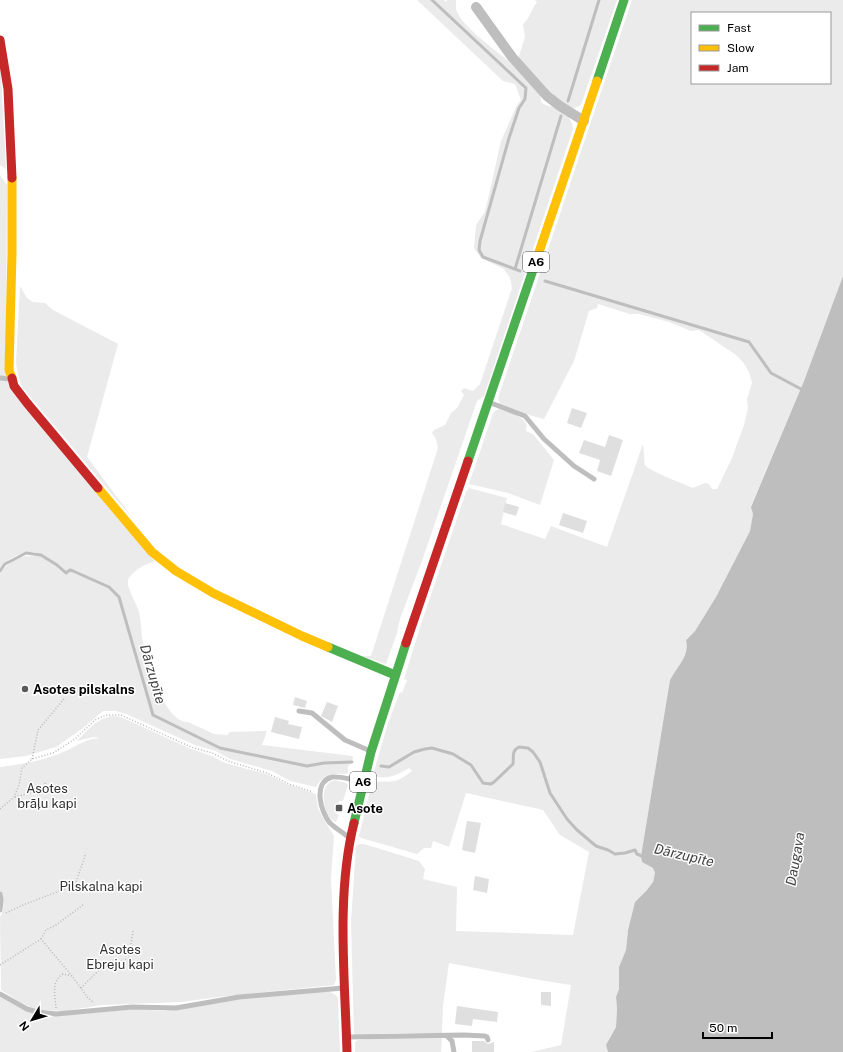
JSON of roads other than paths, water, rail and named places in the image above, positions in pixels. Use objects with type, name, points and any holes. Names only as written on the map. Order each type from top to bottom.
[{"type":"main road","name":"A6","points":[[347,1052],[344,988],[344,896],[350,838],[363,781],[395,676],[624,0]]},
{"type":"main road","points":[[0,40],[5,58],[9,99],[13,181],[9,370],[14,386],[152,552],[176,571],[213,593],[302,636],[395,676]]},
{"type":"street","points":[[476,7],[512,57],[547,96],[584,121]]},
{"type":"lane","points":[[0,378],[13,380]]},
{"type":"lane","points":[[488,402],[525,416],[544,440],[574,466],[594,479]]},
{"type":"lane","points":[[299,711],[312,713],[345,740],[371,752]]},
{"type":"lane","points":[[350,838],[334,827],[327,819],[321,808],[320,794],[323,783],[330,778],[334,777],[363,781]]},
{"type":"lane","points":[[0,894],[2,900],[0,910]]},
{"type":"lane","points":[[0,994],[26,1009],[56,1014],[132,1007],[176,1008],[239,997],[344,988]]},
{"type":"lane","points":[[447,1036],[452,1041],[454,1052]]},
{"type":"lane","points":[[346,1037],[485,1036],[488,1040]]},
{"type":"water","name":"Daugava","points":[[843,276],[843,1052],[608,1052],[606,1045],[616,1027],[616,997],[619,989],[619,967],[626,950],[628,930],[635,902],[653,882],[655,873],[653,868],[642,862],[641,856],[670,680],[685,656],[687,646],[686,640],[695,631],[716,597],[750,531],[753,514],[751,507],[804,381]]},
{"type":"waterway","points":[[432,0],[526,88],[525,99],[519,108],[509,138],[480,241],[479,250],[483,257],[520,271]]},
{"type":"waterway","points":[[568,101],[599,0]]},
{"type":"waterway","points":[[515,269],[561,116]]},
{"type":"waterway","points":[[545,281],[749,342],[771,373],[801,389]]},
{"type":"waterway","name":"Dārzupīte","points":[[0,571],[5,564],[26,553],[41,555],[57,565],[66,573],[70,570],[109,587],[119,597],[153,715],[220,748],[307,766],[324,763],[352,762]]},
{"type":"waterway","name":"Dārzupīte","points":[[381,766],[389,767],[414,752],[432,748],[453,754],[471,765],[483,783],[491,784],[513,764],[513,754],[516,749],[519,747],[528,748],[540,762],[550,793],[567,819],[577,830],[596,846],[615,854],[635,850],[637,854],[644,857]]},
{"type":"place","name":"Asotes pilskalns","points":[[25,689]]},
{"type":"place","name":"Asote","points":[[339,808]]},
{"type":"park label","name":"Asotes brāļu kapi","points":[[47,796]]},
{"type":"park label","name":"Pilskalna kapi","points":[[101,886]]},
{"type":"park label","name":"Asotes Ebreju kapi","points":[[120,956]]}]
